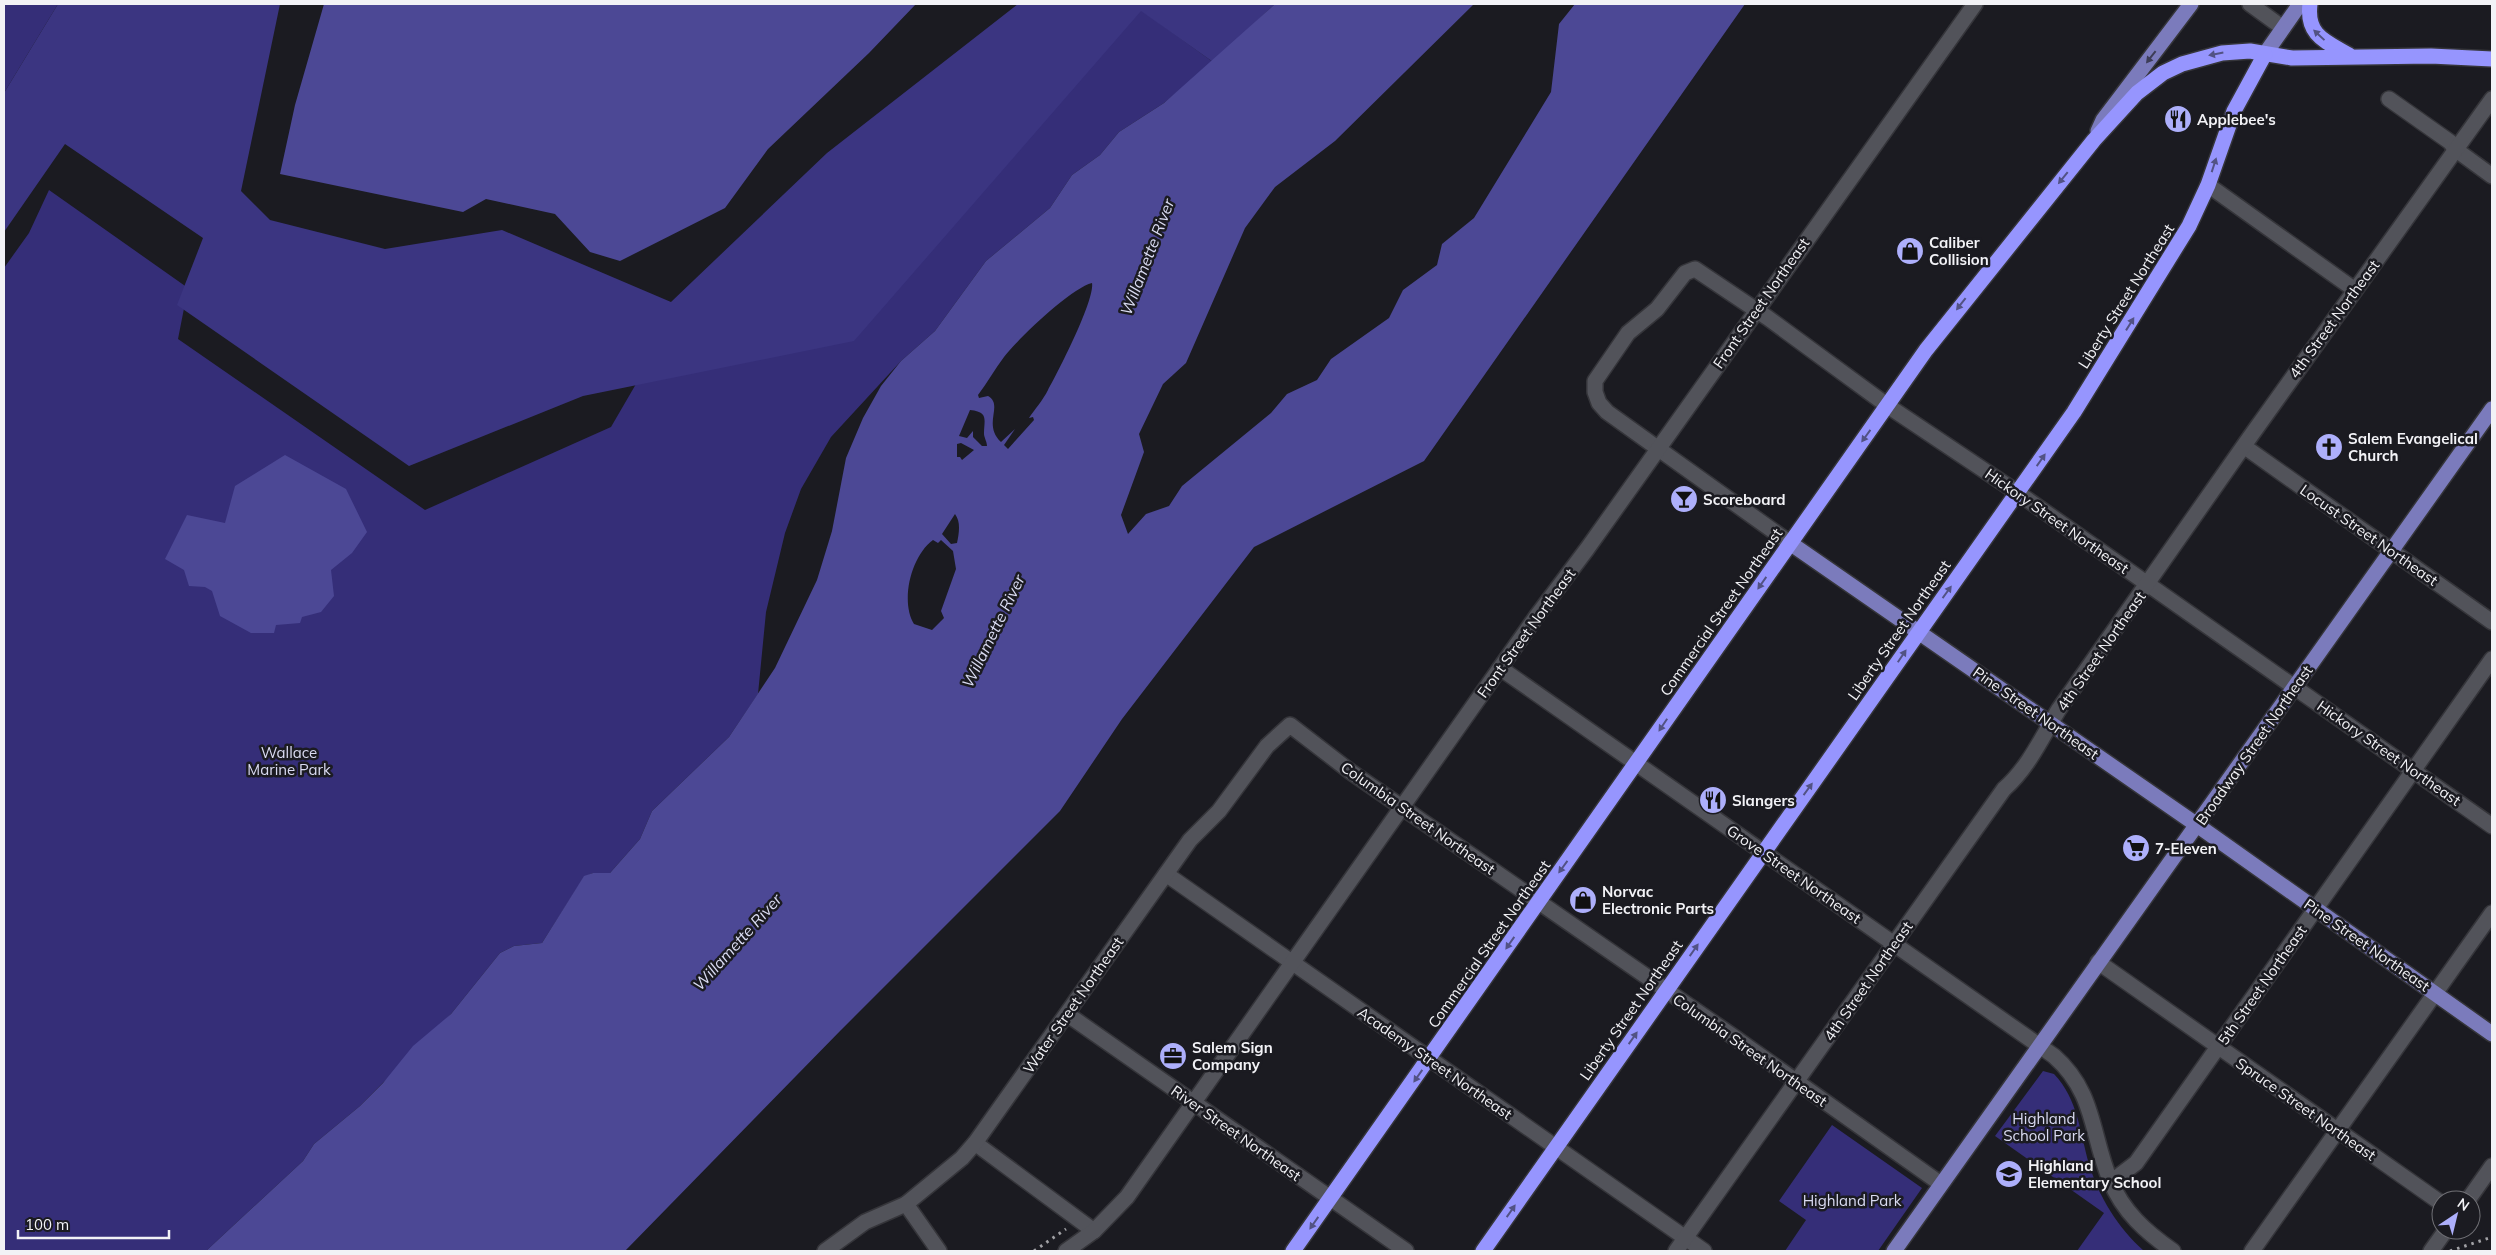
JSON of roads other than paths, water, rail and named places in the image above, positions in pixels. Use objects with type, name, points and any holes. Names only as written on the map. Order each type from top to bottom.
[{"type":"highway","points":[[2310,4],[2309,18],[2315,33],[2349,55]]},
{"type":"highway","points":[[2094,140],[2137,93],[2163,74],[2182,64],[2222,53],[2250,51],[2292,58],[2349,55],[2431,56],[2492,60]]},
{"type":"highway","name":"Liberty Street Northeast","points":[[1483,1251],[2074,412],[2189,226],[2208,185],[2234,111],[2265,54]]},
{"type":"highway","name":"Commercial Street Northeast","points":[[1294,1251],[1790,543],[1959,307],[2094,140]]},
{"type":"main road","name":"Commercial Street Northeast","points":[[2094,140],[2103,120],[2191,4]]},
{"type":"main road","name":"Liberty Street Northeast","points":[[2265,54],[2300,4]]},
{"type":"main road","name":"Broadway Street Northeast","points":[[1894,1251],[2492,409]]},
{"type":"main road","name":"Pine Street Northeast","points":[[1790,543],[2197,825],[2492,1034]]},
{"type":"street","name":"Front Street Northeast","points":[[1066,1251],[1094,1231],[1127,1197],[1500,668],[1975,4]]},
{"type":"street","points":[[2250,4],[2283,28]]},
{"type":"street","points":[[2389,99],[2450,142],[2455,149],[2492,176]]},
{"type":"street","name":"4th Street Northeast","points":[[1676,1251],[2004,789],[2014,780],[2045,736],[2051,723],[2148,584],[2492,99]]},
{"type":"street","points":[[2208,185],[2355,290]]},
{"type":"street","name":"Hickory Street Northeast","points":[[1595,381],[1628,333],[1657,309],[1685,273],[1694,269],[1756,310],[1888,406],[2018,493],[2492,826]]},
{"type":"street","name":"Pine Street Northeast","points":[[1595,381],[1597,397],[1607,412],[1790,543]]},
{"type":"street","name":"Locust Street Northeast","points":[[2245,448],[2492,622]]},
{"type":"street","name":"5th Street Northeast","points":[[2110,1182],[2136,1163],[2492,659]]},
{"type":"street","name":"Grove Street Northeast","points":[[1500,668],[2063,1063],[2084,1094],[2110,1182],[2136,1222],[2173,1251]]},
{"type":"street","name":"Columbia Street Northeast","points":[[1290,725],[1350,772],[1666,990],[1941,1184]]},
{"type":"street","name":"Water Street Northeast","points":[[825,1251],[865,1222],[906,1204],[962,1158],[975,1143],[1190,840],[1219,811],[1267,746],[1290,725]]},
{"type":"street","name":"Academy Street Northeast","points":[[1166,874],[1704,1251]]},
{"type":"street","points":[[2252,1251],[2492,913]]},
{"type":"street","name":"Spruce Street Northeast","points":[[2098,962],[2217,1048],[2431,1196]]},
{"type":"street","name":"River Street Northeast","points":[[1067,1014],[1406,1251]]},
{"type":"street","points":[[975,1143],[1094,1231]]},
{"type":"street","points":[[2475,1190],[2492,1166]]},
{"type":"street","points":[[906,1204],[939,1251]]},
{"type":"street","points":[[2431,1251],[2439,1240]]},
{"type":"water","points":[[324,4],[916,4],[869,53],[768,149],[725,208],[620,261],[590,252],[555,214],[486,199],[463,212],[280,174],[295,105]]},
{"type":"water","name":"Willamette River","points":[[1275,4],[1474,4],[1335,141],[1275,187],[1245,228],[1186,363],[1163,384],[1139,434],[1144,452],[1121,515],[1128,534],[1146,514],[1169,506],[1182,486],[1271,413],[1287,394],[1317,380],[1331,359],[1389,318],[1403,290],[1437,265],[1442,244],[1474,218],[1551,92],[1559,24],[1575,4],[1745,4],[1424,461],[1254,547],[1122,719],[1060,811],[841,1030],[625,1251],[206,1251],[303,1161],[314,1144],[360,1106],[383,1083],[413,1046],[451,1014],[500,953],[514,946],[542,943],[584,876],[593,873],[610,873],[640,839],[652,811],[729,737],[775,668],[817,580],[832,531],[846,458],[863,418],[881,386],[901,361],[935,331],[986,261],[1050,208],[1072,175],[1100,155],[1119,132],[1164,103]],"holes":[[[1092,283],[1088,304],[1075,336],[1046,394],[1029,418],[1033,417],[1034,420],[1008,449],[1004,445],[1015,429],[1001,442],[993,428],[994,404],[988,396],[979,398],[978,395],[1004,357],[1021,339],[1045,315],[1083,287]],[[970,410],[980,412],[985,420],[984,435],[987,446],[982,446],[973,437],[973,431],[967,438],[959,436]],[[961,443],[974,450],[962,460],[960,457],[957,457],[957,444]],[[955,514],[959,524],[957,543],[951,544],[942,534]],[[933,540],[938,543],[941,540],[953,551],[956,569],[941,611],[944,618],[932,630],[914,624],[908,603],[910,579],[925,547]]]},
{"type":"water","points":[[285,455],[346,489],[367,532],[352,553],[331,570],[334,596],[321,612],[302,617],[300,623],[276,625],[274,633],[251,633],[220,616],[212,591],[205,587],[189,586],[184,570],[165,559],[187,515],[225,523],[235,486]]},
{"type":"railway","points":[[1034,1251],[1066,1229]]},
{"type":"railway","points":[[2450,1251],[2492,1237]]},
{"type":"place","name":"Applebee's","points":[[2178,119]]},
{"type":"place","name":"Caliber Collision","points":[[1910,251]]},
{"type":"place","name":"Salem Evangelical Church","points":[[2329,447]]},
{"type":"place","name":"Scoreboard","points":[[1684,499]]},
{"type":"place","name":"Slangers","points":[[1713,800]]},
{"type":"place","name":"7-Eleven","points":[[2136,848]]},
{"type":"place","name":"Norvac Electronic Parts","points":[[1583,900]]},
{"type":"place","name":"Salem Sign Company","points":[[1173,1056]]},
{"type":"place","name":"Highland Elementary School","points":[[2009,1174]]},
{"type":"park label","name":"Wallace Marine Park","points":[[289,760]]},
{"type":"park label","name":"Highland School Park","points":[[2044,1126]]},
{"type":"park label","name":"Highland Park","points":[[1852,1200]]}]
